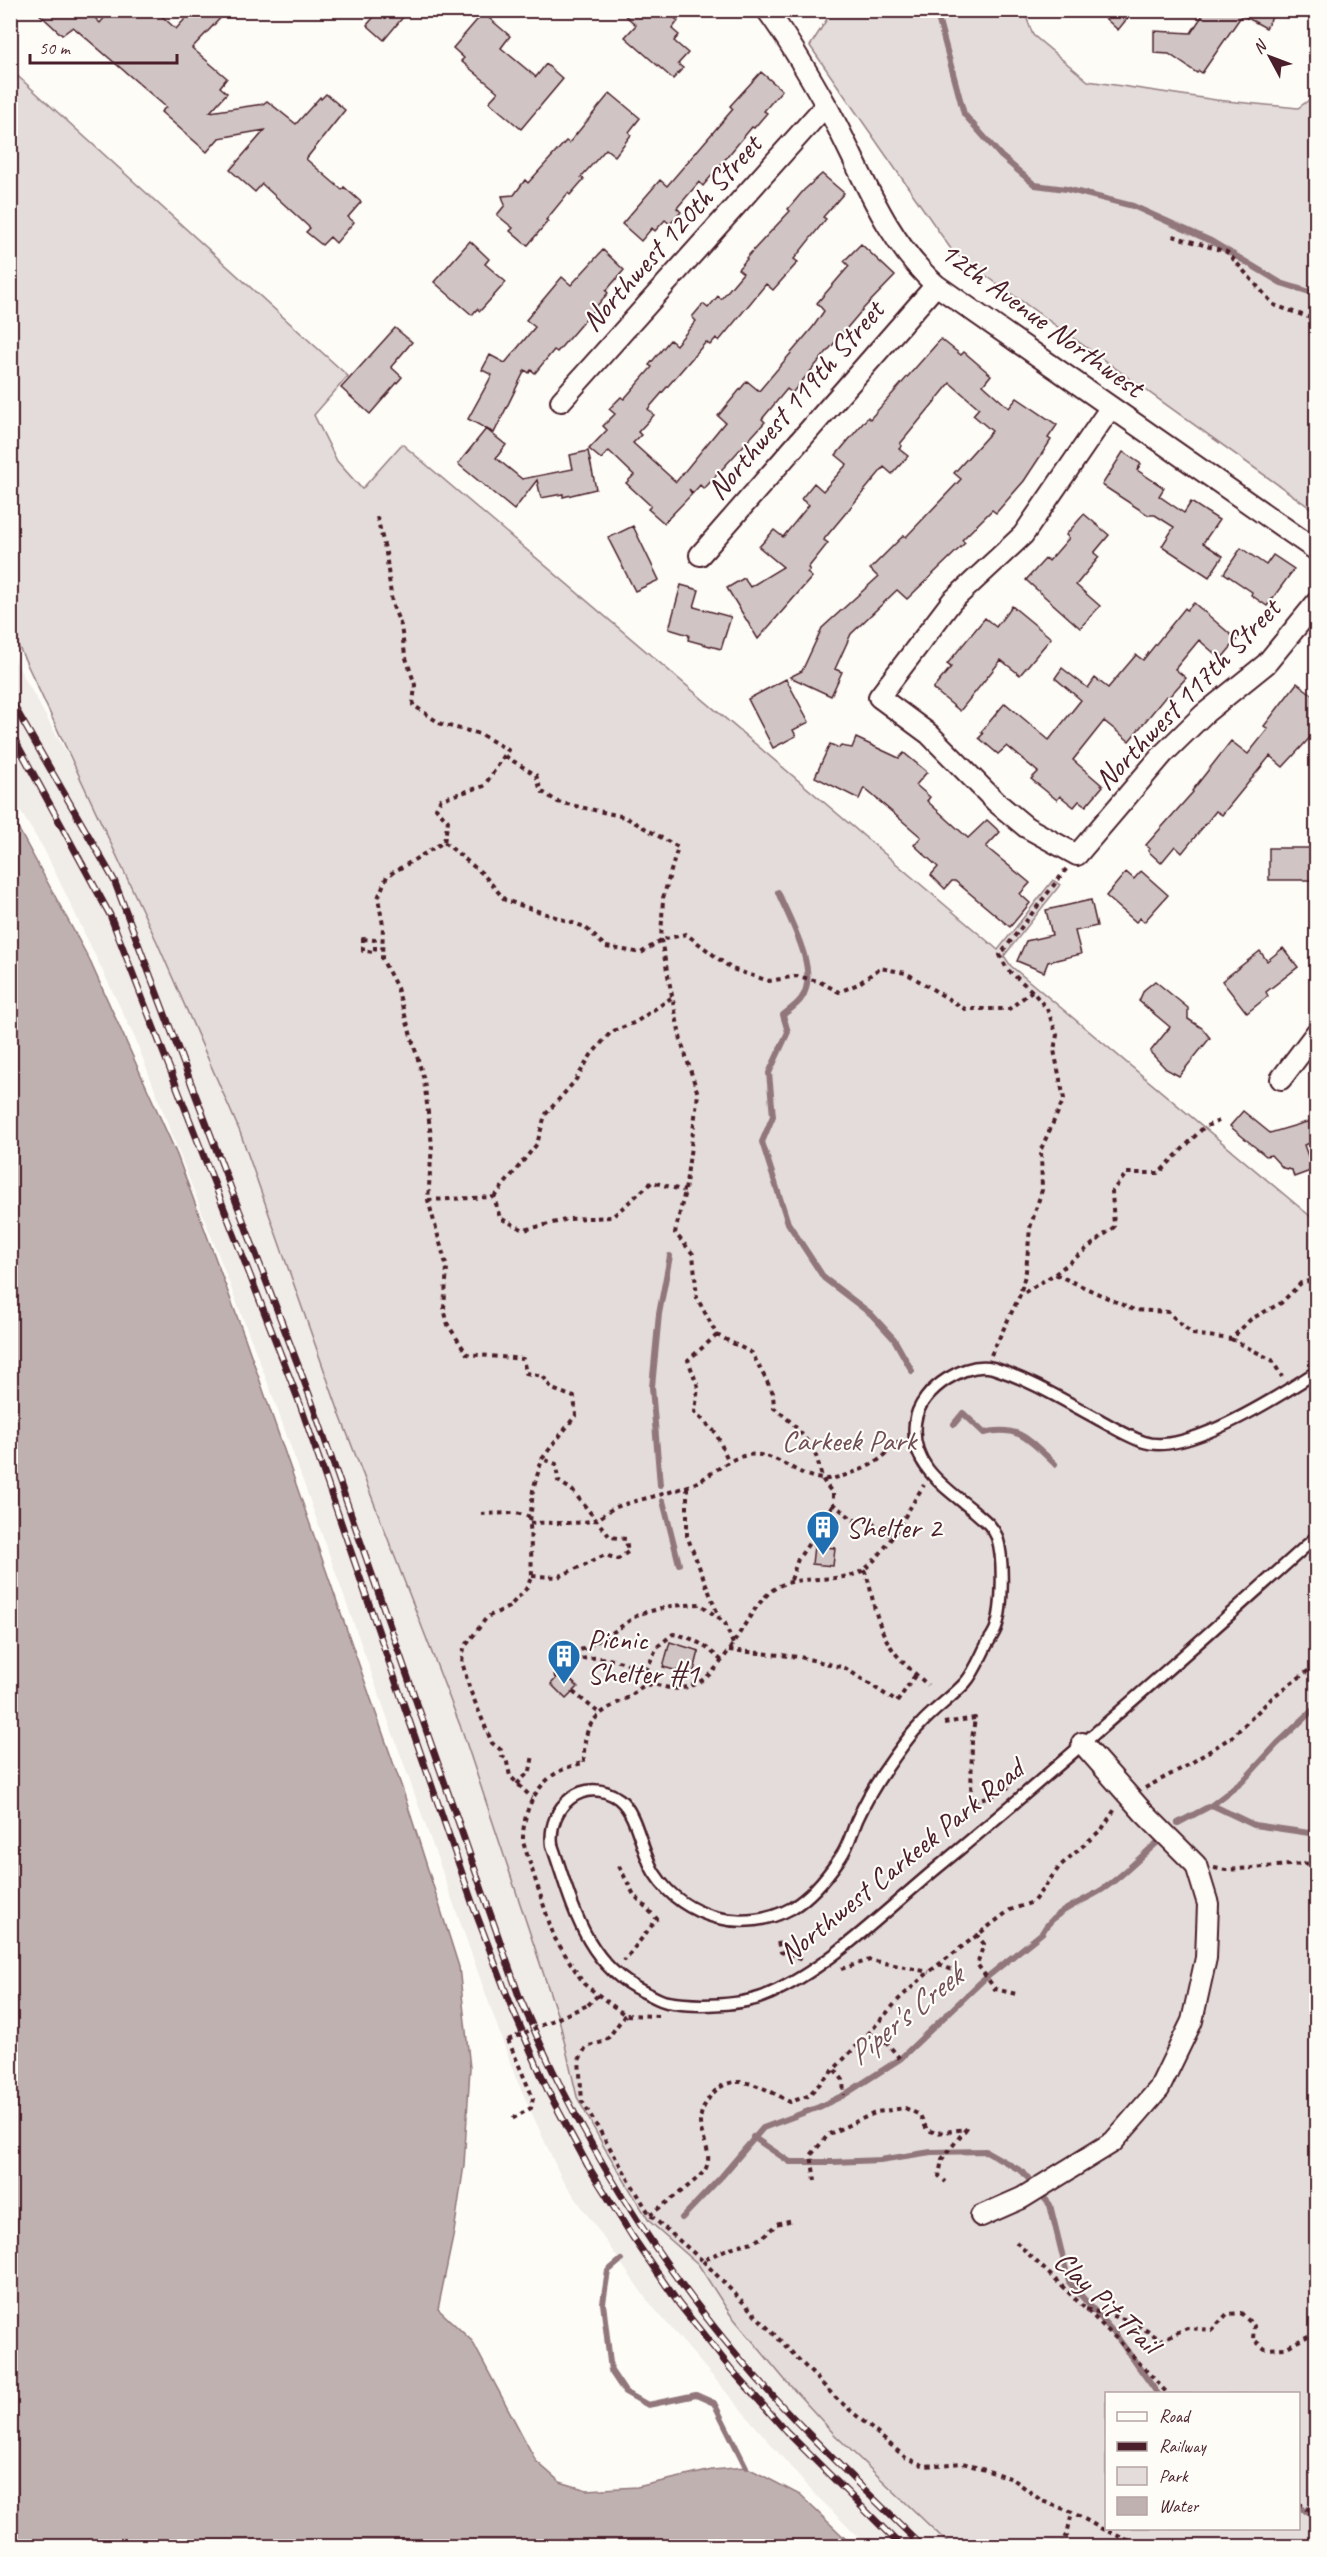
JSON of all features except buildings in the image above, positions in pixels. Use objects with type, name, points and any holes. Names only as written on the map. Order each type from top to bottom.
[{"type":"street","name":"12th Avenue Northwest","points":[[767,10],[826,105],[889,228],[919,270],[936,285],[1317,550]]},
{"type":"street","name":"Northwest 120th Street","points":[[561,401],[826,105]]},
{"type":"street","name":"Northwest 119th Street","points":[[700,555],[936,285]]},
{"type":"street","points":[[1077,855],[1026,827],[996,802],[929,734],[879,697],[952,601],[1023,535],[1111,407]]},
{"type":"street","name":"Northwest 117th Street","points":[[1077,855],[1163,754],[1204,714],[1266,664],[1317,603]]},
{"type":"street","points":[[1281,1079],[1317,1033]]},
{"type":"street","points":[[981,2216],[1022,2198],[1113,2142],[1160,2090],[1192,2021],[1206,1958],[1208,1904],[1196,1865],[1143,1812],[1082,1743]]},
{"type":"lane","name":"Northwest Carkeek Park Road","points":[[1317,1372],[1258,1409],[1226,1425],[1179,1441],[1149,1444],[1013,1375],[987,1366],[965,1370],[943,1381],[926,1396],[916,1417],[914,1438],[920,1460],[930,1475],[992,1527],[998,1541],[1002,1576],[996,1628],[967,1681],[919,1725],[892,1760],[858,1817],[843,1854],[822,1883],[806,1899],[776,1915],[743,1921],[709,1916],[679,1900],[656,1875],[647,1860],[631,1816],[619,1799],[601,1792],[581,1793],[571,1798],[556,1813],[550,1834],[583,1934],[600,1958],[615,1973],[636,1988],[665,2002],[721,2004],[767,1995],[813,1971],[1002,1813],[1317,1537]]},
{"type":"path","points":[[1173,236],[1227,252],[1274,305],[1317,320]]},
{"type":"path","points":[[377,517],[386,553],[392,604],[401,626],[405,655],[415,685],[413,705],[441,723],[480,734],[508,750],[484,786],[441,799],[436,808],[448,821],[444,842],[387,876],[378,898],[383,925],[382,959],[397,988],[424,1080],[432,1145],[428,1200],[447,1268],[444,1308],[448,1325],[467,1354],[523,1359],[526,1373],[543,1376],[552,1389],[574,1397],[576,1415],[542,1459],[533,1490],[530,1523],[532,1576],[526,1589],[509,1606],[487,1617],[464,1648],[462,1662],[492,1743],[501,1750],[502,1756],[506,1758],[510,1776],[532,1798]]},
{"type":"path","points":[[505,756],[536,775],[541,790],[558,802],[625,817],[678,847],[663,898],[661,940],[681,1041],[698,1094],[685,1191],[675,1233],[693,1254],[697,1298],[717,1335],[752,1353],[773,1393],[774,1408],[787,1417],[817,1457],[821,1480],[834,1493],[833,1504],[824,1522],[798,1559],[791,1581]]},
{"type":"path","points":[[444,842],[483,874],[505,900],[585,927],[606,946],[641,953],[661,940],[686,934],[732,969],[769,981],[797,976],[818,981],[839,992],[858,984],[880,968],[906,973],[965,1009],[1009,1009],[1032,991]]},
{"type":"path","points":[[990,1359],[1020,1295],[1026,1270],[1030,1228],[1042,1190],[1041,1149],[1064,1099],[1054,1050],[1058,1035],[1047,1009],[1032,991],[1007,969],[1000,955],[1077,855]]},
{"type":"path","points":[[363,939],[375,940],[375,946],[375,952],[363,951],[363,939]]},
{"type":"path","points":[[375,946],[382,946]]},
{"type":"path","points":[[428,1200],[494,1197],[537,1144],[545,1115],[575,1081],[591,1055],[611,1032],[636,1022],[671,998]]},
{"type":"path","points":[[1020,1295],[1055,1274],[1114,1227],[1112,1191],[1127,1173],[1158,1173],[1204,1127],[1219,1121]]},
{"type":"path","points":[[494,1197],[500,1218],[524,1230],[569,1219],[612,1217],[652,1182],[685,1191]]},
{"type":"path","points":[[1055,1274],[1134,1310],[1168,1312],[1192,1334],[1231,1339],[1272,1360],[1281,1375]]},
{"type":"path","points":[[1231,1339],[1251,1319],[1281,1303],[1301,1283],[1317,1279]]},
{"type":"path","points":[[717,1335],[688,1360],[699,1387],[695,1412],[716,1433],[728,1460]]},
{"type":"path","points":[[530,1523],[596,1520],[612,1509],[653,1495],[687,1487],[711,1476],[728,1460],[751,1455],[774,1458],[795,1471],[821,1480],[839,1478],[878,1461],[891,1446],[905,1439]]},
{"type":"path","points":[[532,1576],[558,1577],[605,1555],[618,1559],[627,1552],[626,1539],[610,1536],[572,1490],[558,1481],[556,1464],[542,1459]]},
{"type":"path","points":[[930,1475],[891,1536],[864,1570],[834,1578],[791,1581],[773,1589],[753,1613],[722,1661],[710,1674],[694,1685],[671,1689],[657,1684],[647,1685],[615,1706],[599,1713],[587,1735],[584,1762],[563,1769],[550,1777],[532,1798],[523,1828],[527,1856],[554,1937],[584,1984],[625,2015],[606,2041],[586,2047],[579,2060],[582,2101],[650,2215],[703,2261],[836,2398],[906,2458],[925,2466],[963,2463],[1013,2479],[1042,2501],[1072,2512],[1100,2529],[1141,2547]]},
{"type":"path","points":[[687,1487],[687,1536],[719,1617]]},
{"type":"path","points":[[833,1504],[854,1520],[864,1519],[876,1523],[891,1536]]},
{"type":"path","points":[[482,1514],[516,1514],[531,1517]]},
{"type":"path","points":[[864,1570],[887,1644],[898,1658],[928,1685]]},
{"type":"path","points":[[565,1664],[562,1656],[584,1649],[639,1614],[671,1606],[700,1604],[725,1623],[733,1644]]},
{"type":"path","points":[[647,1685],[646,1671],[657,1647],[673,1634],[688,1636],[708,1648],[722,1661]]},
{"type":"path","points":[[729,1650],[800,1657],[845,1668],[897,1702],[916,1674]]},
{"type":"path","points":[[556,1678],[555,1672],[565,1664],[594,1657],[627,1663],[646,1671]]},
{"type":"path","points":[[1144,1789],[1233,1736],[1274,1696],[1317,1665]]},
{"type":"path","points":[[573,1692],[599,1713]]},
{"type":"path","points":[[935,1724],[975,1718],[972,1739],[971,1801],[992,1796]]},
{"type":"path","points":[[517,1784],[530,1771],[533,1755]]},
{"type":"path","points":[[650,2215],[706,2169],[709,2153],[702,2136],[700,2121],[704,2105],[716,2090],[735,2081],[751,2082],[790,2102],[808,2096],[869,2033],[898,1998],[976,1934],[1010,1910],[1033,1902],[1060,1866],[1102,1828],[1121,1801]]},
{"type":"path","points":[[1196,1865],[1226,1870],[1317,1863]]},
{"type":"path","points":[[619,1866],[634,1895],[657,1918],[622,1964]]},
{"type":"path","points":[[976,1934],[984,1944],[977,1964],[995,1989],[1016,1994]]},
{"type":"path","points":[[778,1942],[781,1952],[805,1961]]},
{"type":"path","points":[[939,1964],[952,1970]]},
{"type":"path","points":[[512,2119],[531,2108],[533,2098],[508,2040],[588,2005],[597,1996]]},
{"type":"path","points":[[869,2033],[888,2044],[900,2059]]},
{"type":"path","points":[[835,2070],[843,2080],[843,2095]]},
{"type":"path","points":[[815,2181],[812,2156],[829,2134],[877,2112],[905,2108],[920,2115],[927,2130],[937,2133],[966,2129],[942,2158],[939,2176],[946,2182]]},
{"type":"path","points":[[703,2261],[727,2249],[748,2245],[766,2236],[776,2224],[793,2220]]},
{"type":"path","name":"Clay Pit Trail","points":[[1016,2242],[1086,2309],[1166,2392]]},
{"type":"path","points":[[1086,2309],[1132,2321],[1161,2340],[1187,2328],[1212,2330],[1227,2314],[1241,2313],[1254,2326],[1253,2339],[1265,2349],[1285,2348],[1317,2332]]},
{"type":"path","points":[[1300,2504],[1317,2514]]},
{"type":"path","points":[[1061,2546],[1067,2535],[1072,2512]]},
{"type":"shaded area","points":[[10,652],[91,797],[240,1132],[340,1415],[463,1733],[560,2023],[577,2097],[649,2221],[698,2264],[730,2314],[835,2435],[951,2546],[867,2546],[807,2486],[647,2300],[561,2177],[515,2076],[272,1394],[135,1038],[45,851],[11,796]]},
{"type":"green space","points":[[832,11],[1024,11],[1033,35],[1088,81],[1216,100],[1298,108],[1316,95],[1316,512],[953,252],[810,46]]},
{"type":"green space","name":"Carkeek Park","points":[[11,70],[348,376],[314,415],[337,461],[362,489],[402,444],[998,950],[1053,880],[1060,885],[1004,956],[1011,966],[1316,1221],[1316,2546],[951,2546],[835,2435],[730,2314],[698,2264],[649,2221],[577,2097],[560,2023],[463,1733],[340,1415],[240,1132],[157,942],[11,630]]},
{"type":"water","points":[[11,815],[89,959],[177,1155],[245,1338],[403,1791],[459,1967],[470,2068],[464,2165],[454,2232],[438,2309],[472,2341],[536,2461],[560,2482],[587,2490],[637,2487],[712,2470],[746,2467],[800,2495],[853,2546],[11,2546]]},
{"type":"waterway","points":[[936,10],[964,114],[1001,156],[1035,185],[1066,189],[1133,206],[1211,241],[1281,283],[1316,294]]},
{"type":"waterway","points":[[778,892],[801,945],[807,975],[806,988],[801,999],[783,1015],[788,1032],[769,1073],[773,1116],[762,1142],[788,1223],[824,1278],[871,1314],[894,1339],[912,1371]]},
{"type":"waterway","points":[[660,1485],[652,1387],[659,1314],[670,1256]]},
{"type":"waterway","points":[[954,1424],[963,1413],[984,1433],[1006,1431],[1023,1436],[1055,1464]]},
{"type":"waterway","points":[[663,1501],[679,1564]]},
{"type":"waterway","name":"Piper's Creek","points":[[1178,1823],[1212,1805],[1242,1782],[1316,1707]]},
{"type":"waterway","points":[[1212,1805],[1254,1825],[1316,1834]]},
{"type":"waterway","name":"Piper's Creek","points":[[682,2218],[763,2128],[844,2095],[900,2059],[981,1982],[1042,1933],[1061,1912],[1110,1884],[1158,1842]]},
{"type":"waterway","points":[[753,2137],[790,2162],[880,2160],[931,2152],[986,2151],[1023,2172],[1050,2205],[1069,2282],[1115,2334],[1157,2392]]},
{"type":"waterway","name":"Piper's Creek","points":[[621,2260],[608,2271],[603,2303],[611,2371],[625,2392],[648,2405],[696,2395],[714,2403],[746,2467]]},
{"type":"waterway","points":[[1300,2508],[1316,2516]]},
{"type":"railway","points":[[10,699],[114,880],[309,1394],[519,1996],[555,2076],[621,2194],[690,2296],[741,2360],[784,2408],[922,2546]]},
{"type":"railway","points":[[10,731],[110,915],[300,1404],[474,1908],[510,2003],[549,2093],[588,2166],[632,2236],[679,2304],[731,2369],[786,2431],[901,2546]]},
{"type":"place","name":"Shelter 2","points":[[823,1556]]},
{"type":"place","name":"Picnic Shelter #1","points":[[564,1685]]}]
